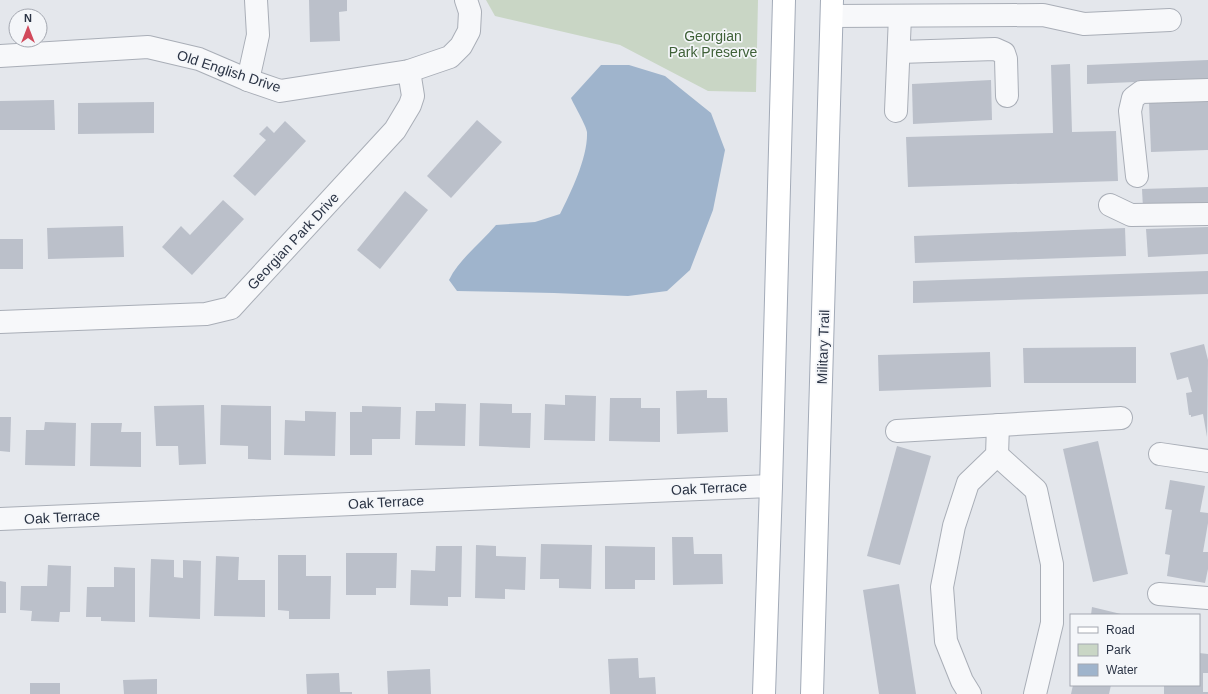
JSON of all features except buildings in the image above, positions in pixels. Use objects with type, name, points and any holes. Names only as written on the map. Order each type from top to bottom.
[{"type":"main road","points":[[764,694],[784,0]]},
{"type":"main road","name":"Military Trail","points":[[812,694],[832,8]]},
{"type":"street","points":[[248,80],[258,35],[256,0]]},
{"type":"street","points":[[409,71],[450,57],[461,46],[469,31],[470,12],[466,0]]},
{"type":"street","points":[[832,8],[900,16],[1043,15],[1084,24],[1170,20]]},
{"type":"street","points":[[896,111],[900,16]]},
{"type":"street","name":"Old English Drive","points":[[0,56],[148,47],[199,59],[248,80],[280,91],[409,71]]},
{"type":"street","points":[[899,52],[995,49],[1004,53],[1006,59],[1007,96]]},
{"type":"street","name":"Georgian Park Drive","points":[[0,322],[206,314],[231,308],[395,130],[410,105],[413,96],[409,71]]},
{"type":"street","points":[[1137,176],[1130,111],[1133,98],[1141,92],[1208,90]]},
{"type":"street","points":[[1110,206],[1132,215],[1208,214]]},
{"type":"street","points":[[897,431],[1121,418]]},
{"type":"street","points":[[970,694],[962,680],[946,640],[942,587],[954,526],[968,483],[997,455],[998,425]]},
{"type":"street","points":[[1160,454],[1208,461]]},
{"type":"street","points":[[997,455],[1036,490],[1052,564],[1052,623],[1034,694]]},
{"type":"street","name":"Oak Terrace","points":[[0,519],[771,486]]},
{"type":"street","points":[[1159,594],[1208,598]]},
{"type":"green space","name":"Georgian Park Preserve","points":[[486,0],[758,0],[756,92],[708,91],[620,45],[495,16]]},
{"type":"water","points":[[601,65],[629,65],[665,76],[711,113],[725,150],[713,210],[690,270],[667,291],[628,296],[457,291],[449,280],[453,272],[464,258],[496,225],[535,222],[560,214],[578,174],[587,142],[586,129],[571,98]]}]
